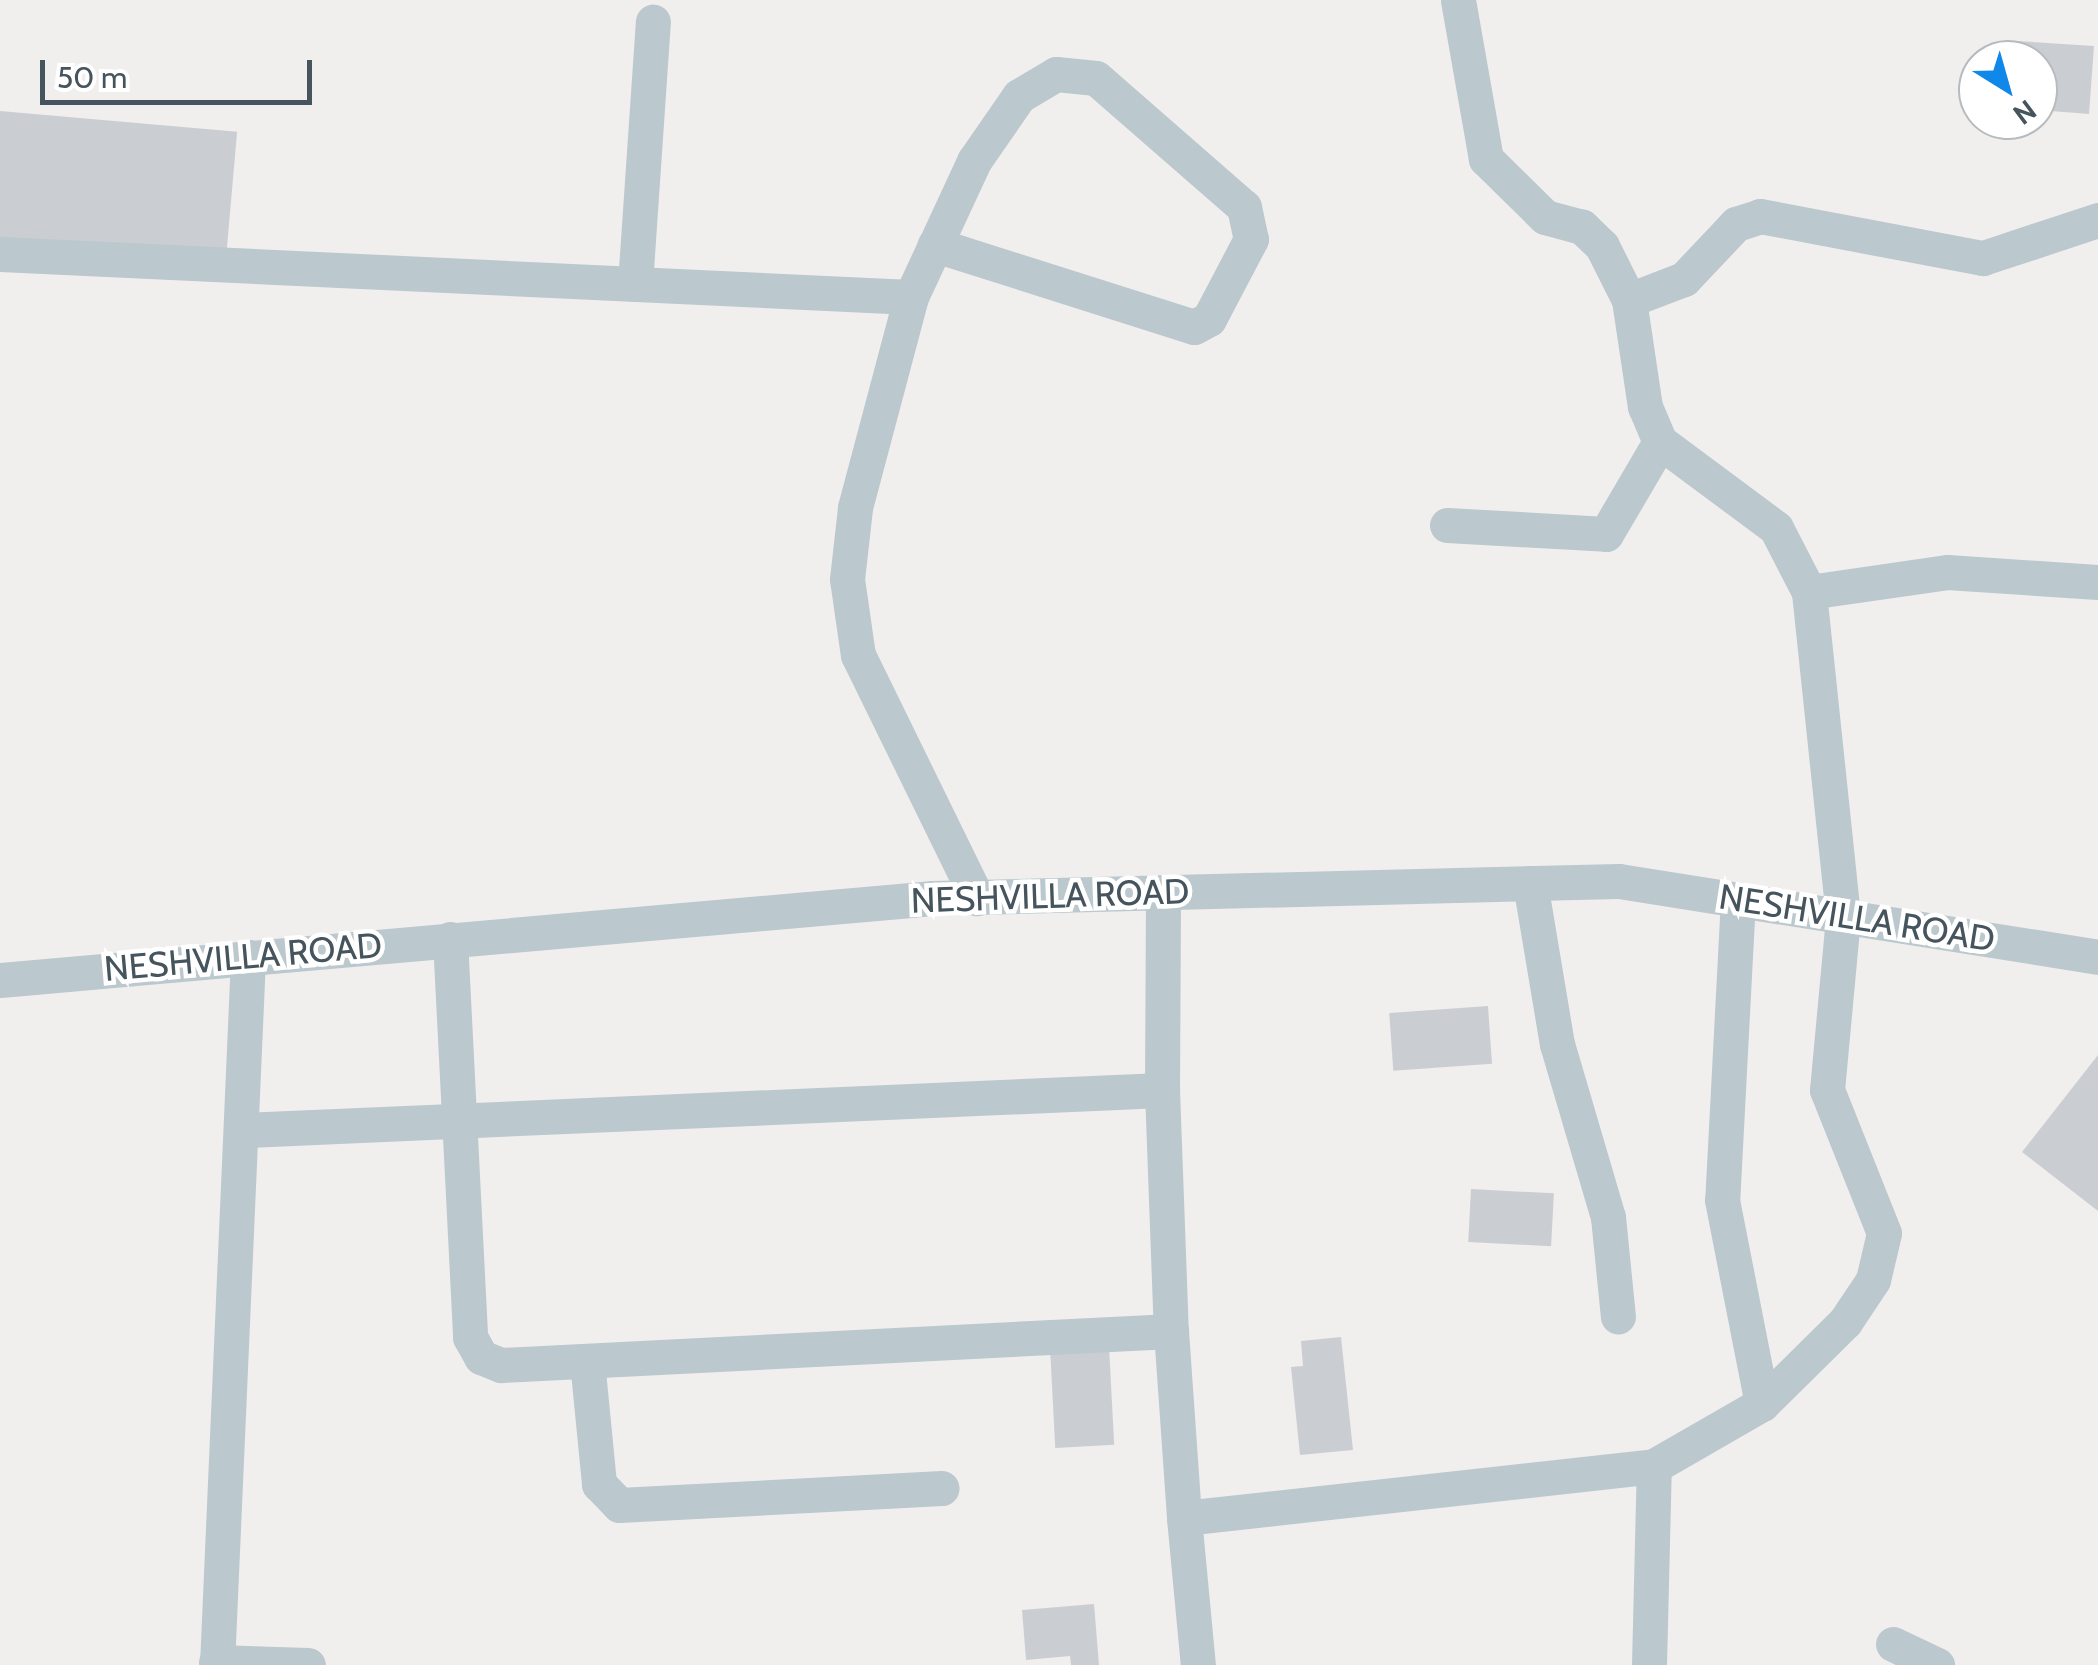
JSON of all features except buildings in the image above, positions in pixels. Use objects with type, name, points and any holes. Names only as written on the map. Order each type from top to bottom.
[{"type":"street","points":[[1184,1518],[1654,1466],[1762,1404],[1846,1322],[1873,1280],[1884,1233],[1827,1090],[1843,916],[1808,592],[1776,528],[1660,442],[1644,407],[1629,300],[1602,246],[1545,217],[1486,160],[1458,0]]},
{"type":"street","points":[[635,284],[653,22]]},
{"type":"street","points":[[935,245],[1194,327],[1209,320],[1251,239],[1244,207],[1096,78],[1056,74],[1019,96],[974,161],[935,245],[911,297],[855,508],[847,579],[858,655],[977,898]]},
{"type":"street","points":[[1629,300],[1684,279],[1736,224],[1760,216],[1983,258],[2098,220]]},
{"type":"street","points":[[0,254],[911,297]]},
{"type":"street","points":[[1447,526],[1606,534],[1660,442]]},
{"type":"street","points":[[1808,592],[1947,572],[2098,582]]},
{"type":"street","name":"NESHVILLA ROAD","points":[[0,980],[450,938],[977,898],[1620,880],[2098,956]]},
{"type":"street","points":[[1530,883],[1557,1044],[1608,1217],[1618,1317]]},
{"type":"street","points":[[1163,892],[1162,1090],[1171,1331],[1198,1665]]},
{"type":"street","points":[[1738,900],[1722,1200],[1762,1404]]},
{"type":"street","points":[[450,938],[465,1116],[470,1337],[480,1357],[501,1365],[1171,1331]]},
{"type":"street","points":[[248,957],[245,1130],[224,1368],[216,1663],[308,1665]]},
{"type":"street","points":[[245,1130],[465,1116],[1162,1090]]},
{"type":"street","points":[[586,1361],[599,1484],[619,1504],[942,1488]]},
{"type":"street","points":[[1649,1665],[1654,1466]]},
{"type":"street","points":[[1893,1644],[1936,1665]]}]
